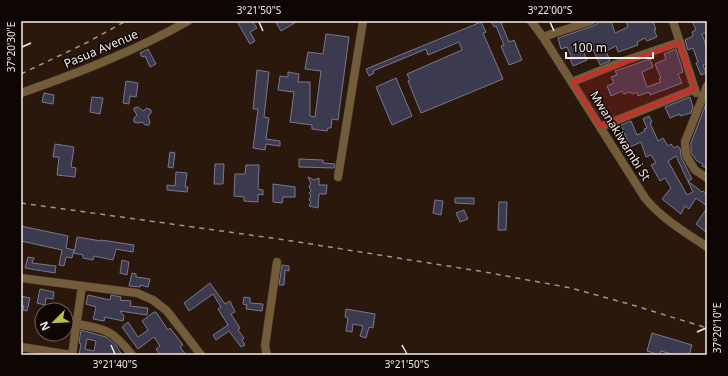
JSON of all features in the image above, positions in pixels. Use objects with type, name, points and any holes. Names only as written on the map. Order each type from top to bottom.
[{"type":"street","name":"Pasua Avenue","points":[[21,93],[113,58],[164,35],[188,21]]},
{"type":"street","points":[[338,177],[363,21]]},
{"type":"street","name":"Mwanakiwambi St","points":[[531,21],[572,82],[645,198],[663,217],[707,247]]},
{"type":"street","points":[[543,37],[591,21]]},
{"type":"street","points":[[673,21],[700,103]]},
{"type":"street","points":[[572,82],[680,42]]},
{"type":"street","points":[[707,86],[685,142],[686,154],[695,170],[707,178]]},
{"type":"street","points":[[600,127],[695,89]]},
{"type":"street","points":[[267,355],[265,346],[277,262]]},
{"type":"street","points":[[21,278],[138,293],[153,300],[167,311],[201,355]]},
{"type":"street","points":[[21,347],[72,355],[82,286]]},
{"type":"street","points":[[77,324],[108,331],[116,336],[132,355]]},
{"type":"highlighted area","points":[[680,42],[695,89],[600,127],[572,82]]},
{"type":"building","points":[[242,21],[252,21],[257,28],[250,32],[255,41],[250,44],[238,23]]},
{"type":"building","points":[[275,21],[298,21],[281,31]]},
{"type":"building","points":[[491,21],[506,21],[501,23],[509,42],[514,40],[522,60],[509,65],[501,46],[504,45],[496,26],[494,27]]},
{"type":"building","points":[[598,21],[611,21],[615,33],[628,27],[626,21],[653,21],[656,30],[654,30],[657,37],[647,41],[645,38],[637,42],[638,45],[618,52],[616,46],[606,51],[610,61],[600,65],[592,47],[583,51],[587,60],[573,66],[570,58],[572,58],[567,47],[561,49],[558,38],[593,26],[598,23]]},
{"type":"building","points":[[692,21],[706,21],[707,24],[707,32],[702,34],[707,48],[707,63],[703,65],[706,73],[701,75],[696,63],[698,62],[693,48],[688,50],[685,40],[693,36],[692,32],[696,30]]},
{"type":"building","points":[[481,22],[486,32],[483,33],[503,79],[421,113],[408,81],[410,80],[407,74],[462,50],[459,42],[428,55],[426,49],[373,71],[374,73],[369,76],[366,69]]},
{"type":"building","points":[[326,34],[349,37],[338,120],[332,119],[331,128],[328,128],[327,131],[312,129],[312,125],[290,122],[294,92],[278,90],[280,76],[288,77],[288,72],[299,74],[298,82],[310,82],[310,116],[315,117],[321,71],[305,69],[308,52],[323,54]]},
{"type":"building","points":[[148,49],[156,64],[150,67],[145,56],[142,57],[140,53]]},
{"type":"building","points":[[676,49],[683,72],[678,74],[682,83],[650,95],[649,92],[638,96],[637,92],[633,94],[630,92],[624,94],[622,91],[611,96],[607,86],[614,83],[611,77],[617,75],[615,71],[650,59],[653,67],[642,72],[647,87],[661,82],[659,79],[661,78],[655,64],[666,59],[664,54]]},
{"type":"building","points":[[257,70],[269,72],[264,117],[269,118],[266,139],[280,141],[280,146],[266,144],[265,150],[253,148],[258,109],[253,109]]},
{"type":"building","points":[[396,78],[412,116],[392,125],[376,87]]},
{"type":"building","points":[[126,81],[138,83],[136,97],[130,96],[129,104],[123,103]]},
{"type":"building","points":[[44,93],[54,95],[53,104],[42,102]]},
{"type":"building","points":[[92,97],[103,98],[100,114],[90,112]]},
{"type":"building","points":[[690,97],[693,107],[691,113],[680,116],[680,114],[670,118],[665,107]]},
{"type":"building","points":[[707,101],[707,168],[702,166],[703,164],[697,161],[691,153],[691,143]]},
{"type":"building","points":[[138,107],[143,111],[147,108],[151,110],[151,113],[148,116],[150,122],[149,125],[145,125],[142,122],[134,122],[134,118],[137,115],[134,108]]},
{"type":"building","points":[[649,116],[652,122],[650,123],[658,141],[663,138],[668,146],[671,144],[674,148],[677,146],[680,148],[681,157],[692,179],[688,181],[707,194],[707,206],[696,198],[689,209],[685,206],[681,214],[662,199],[671,188],[665,178],[660,181],[651,165],[656,163],[651,155],[646,157],[641,142],[630,147],[621,125],[631,121],[637,135],[645,131],[644,129],[647,128],[643,119]],"holes":[[[676,156],[693,192],[687,195],[668,161]]]},
{"type":"building","points":[[55,144],[74,147],[71,167],[76,168],[75,177],[57,175],[59,157],[53,157]]},
{"type":"building","points":[[170,152],[175,153],[173,168],[168,167]]},
{"type":"building","points":[[299,159],[323,160],[323,163],[335,164],[334,168],[299,167]]},
{"type":"building","points":[[215,164],[224,164],[223,184],[214,184]]},
{"type":"building","points":[[246,165],[259,165],[258,189],[263,190],[263,195],[258,194],[258,202],[244,201],[244,197],[234,196],[235,174],[245,174]]},
{"type":"building","points":[[176,172],[187,173],[185,187],[188,187],[187,192],[167,190],[167,185],[175,186]]},
{"type":"building","points":[[308,177],[314,180],[319,178],[319,185],[327,185],[326,194],[319,194],[318,208],[309,206],[311,196],[309,193],[311,191],[309,186],[311,184]]},
{"type":"building","points":[[273,184],[295,187],[295,197],[283,197],[282,203],[273,202]]},
{"type":"building","points":[[455,198],[474,198],[474,204],[455,203]]},
{"type":"building","points":[[435,200],[443,201],[441,215],[433,213]]},
{"type":"building","points":[[499,202],[507,202],[506,230],[498,230]]},
{"type":"building","points":[[707,208],[707,233],[696,224]]},
{"type":"building","points":[[464,210],[468,219],[460,222],[456,213]]},
{"type":"building","points":[[21,226],[68,236],[66,248],[74,250],[72,258],[66,257],[64,266],[59,265],[62,250],[21,241]]},
{"type":"building","points":[[77,237],[134,245],[133,252],[116,249],[113,260],[94,256],[93,260],[83,258],[83,255],[74,253]]},
{"type":"building","points":[[28,257],[34,258],[32,263],[56,266],[55,273],[25,268]]},
{"type":"building","points":[[122,260],[129,262],[127,275],[120,273]]},
{"type":"building","points":[[282,265],[289,266],[289,271],[285,270],[284,285],[279,285]]},
{"type":"building","points":[[132,273],[136,274],[136,277],[150,279],[148,287],[140,285],[140,287],[129,286]]},
{"type":"building","points":[[210,283],[225,304],[230,301],[235,312],[231,314],[240,328],[238,330],[244,338],[242,340],[245,345],[241,347],[229,331],[216,340],[213,335],[228,325],[218,309],[221,307],[213,294],[189,311],[184,303]]},
{"type":"building","points":[[40,289],[54,292],[53,299],[46,298],[45,302],[37,302]]},
{"type":"building","points":[[88,295],[110,300],[111,295],[121,297],[120,300],[131,301],[130,306],[148,308],[147,315],[120,311],[124,316],[123,321],[105,317],[104,321],[93,319],[96,307],[86,304]]},
{"type":"building","points":[[21,296],[30,298],[27,311],[23,310],[24,306],[21,306]]},
{"type":"building","points":[[244,297],[250,298],[250,303],[263,304],[262,311],[246,309],[247,305],[243,304]]},
{"type":"building","points":[[346,309],[375,314],[373,328],[369,327],[366,338],[360,336],[363,326],[353,324],[352,332],[346,331],[348,318],[345,317]]},
{"type":"building","points":[[156,312],[168,330],[170,328],[183,345],[180,347],[186,355],[160,355],[156,349],[160,346],[154,337],[138,349],[122,327],[128,322],[138,337],[148,330],[142,321]]},
{"type":"building","points":[[81,330],[106,337],[116,345],[122,355],[79,355],[81,344],[79,343]],"holes":[[[87,339],[96,341],[94,351],[85,349]]]},
{"type":"building","points":[[652,333],[692,345],[689,355],[675,355],[661,351],[660,355],[647,351]]},
{"type":"railway","points":[[21,74],[86,43],[126,21]]},
{"type":"railway","points":[[21,203],[286,240],[485,272],[571,288],[707,328]]}]
